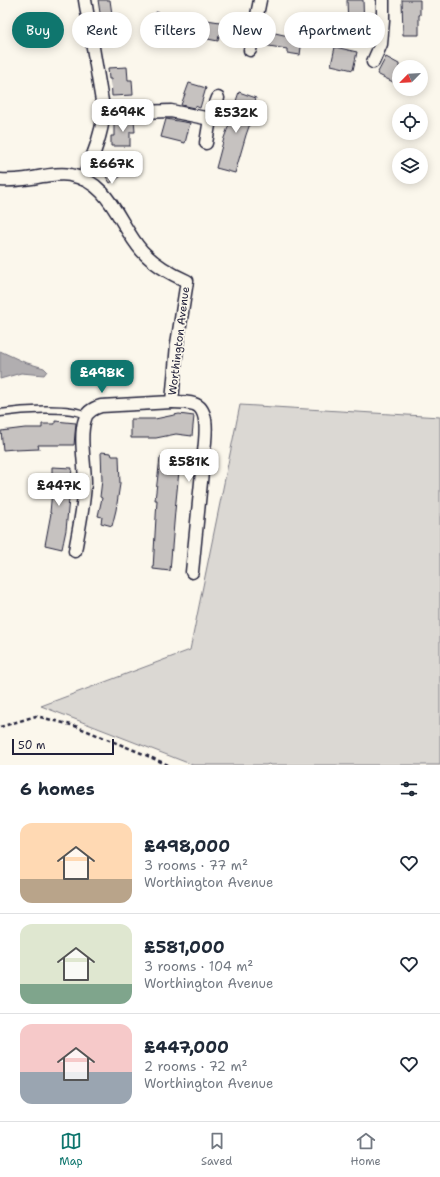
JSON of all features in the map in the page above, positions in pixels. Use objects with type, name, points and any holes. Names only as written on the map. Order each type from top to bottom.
[{"type":"street","points":[[0,180],[27,179],[62,174],[83,179],[97,144],[104,113],[85,0]]},
{"type":"street","points":[[250,50],[260,0]]},
{"type":"street","points":[[373,62],[381,44],[383,0]]},
{"type":"street","points":[[206,143],[210,120],[218,98]]},
{"type":"street","points":[[104,113],[171,112],[210,120]]},
{"type":"street","name":"Worthington Avenue","points":[[83,179],[99,189],[107,197],[142,251],[151,260],[168,272],[187,281],[177,344],[172,402]]},
{"type":"street","name":"Worthington Avenue","points":[[86,415],[92,410],[101,406],[172,402],[193,403],[203,411],[205,422],[205,442],[192,572]]},
{"type":"street","points":[[75,551],[84,493],[83,431],[86,415]]},
{"type":"lane","points":[[0,413],[36,410],[74,411],[86,415]]},
{"type":"path","points":[[0,727],[36,716],[74,726],[168,765]]},
{"type":"shaded area","points":[[0,351],[24,362],[44,368],[47,371],[44,375],[21,373],[0,379]]},
{"type":"shaded area","points":[[240,405],[440,417],[440,765],[193,765],[41,706],[190,650]]},
{"type":"building","points":[[98,0],[110,0],[112,12],[100,12]]},
{"type":"building","points":[[347,0],[363,0],[363,12],[347,12]]},
{"type":"building","points":[[402,0],[420,0],[419,35],[403,35]]},
{"type":"building","points":[[210,21],[218,22],[218,41],[210,39]]},
{"type":"building","points":[[276,33],[284,35],[284,48],[301,48],[300,55],[287,53],[287,49],[276,47]]},
{"type":"building","points":[[335,48],[357,52],[353,70],[331,65]]},
{"type":"building","points":[[386,57],[392,60],[392,82],[377,74]]},
{"type":"building","points":[[127,67],[128,80],[132,80],[133,95],[112,96],[111,79],[109,79],[108,68]]},
{"type":"building","points":[[189,83],[206,88],[200,108],[181,105]]},
{"type":"building","points":[[239,92],[256,98],[249,120],[251,121],[235,173],[216,168]]},
{"type":"building","points":[[166,119],[190,123],[185,143],[161,137]]},
{"type":"building","points":[[114,120],[134,120],[135,132],[130,132],[130,146],[111,146],[111,136],[114,136]]},
{"type":"building","points":[[109,156],[121,176],[110,183],[98,164]]},
{"type":"building","points":[[179,414],[194,416],[192,436],[176,434],[156,438],[131,438],[131,419],[155,419]]},
{"type":"building","points":[[55,421],[76,423],[74,445],[38,445],[39,449],[3,450],[1,431],[25,428],[42,428],[42,424],[55,424]]},
{"type":"building","points":[[101,452],[111,453],[112,456],[119,456],[120,484],[112,526],[101,523],[102,517],[98,516],[102,498],[100,497],[102,480]]},
{"type":"building","points":[[160,458],[180,461],[170,571],[153,569],[157,500],[155,500]]},
{"type":"building","points":[[52,467],[72,468],[66,530],[62,549],[45,545],[51,513],[53,479]]}]
